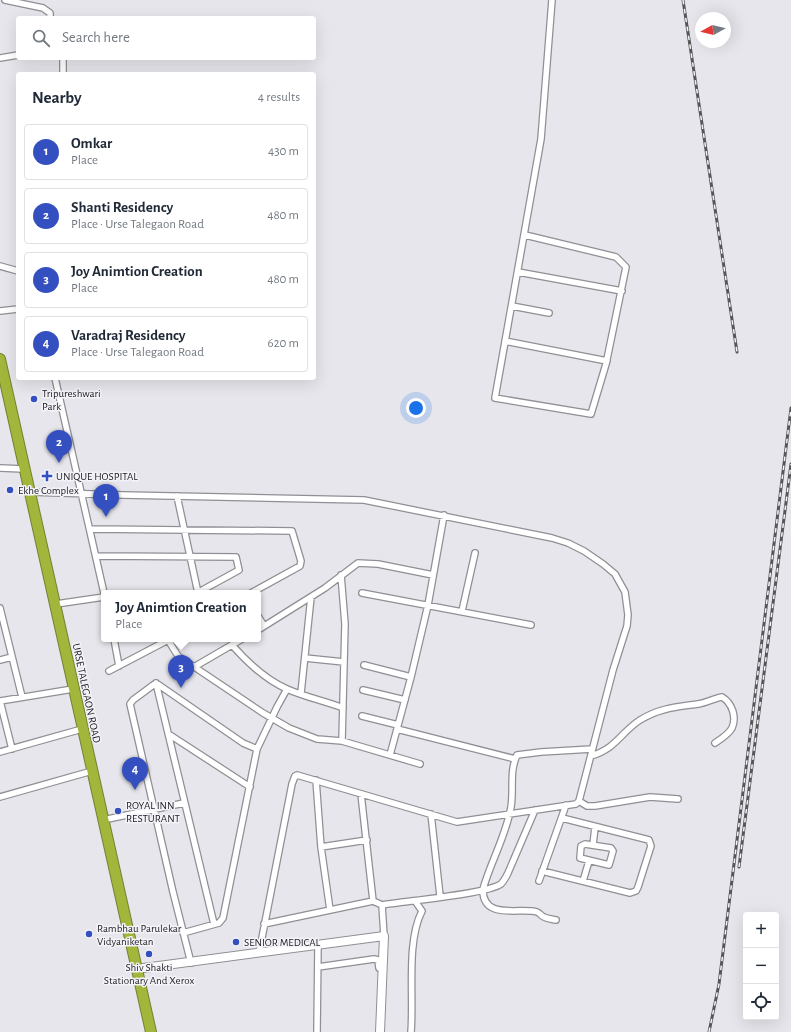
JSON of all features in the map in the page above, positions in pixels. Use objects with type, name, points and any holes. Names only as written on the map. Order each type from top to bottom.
[{"type":"highway","name":"URSE TALEGAON ROAD","points":[[0,360],[151,1032]]},
{"type":"street","points":[[5,0],[43,8],[50,13],[50,16]]},
{"type":"street","points":[[525,235],[616,257],[626,267],[607,362],[591,414],[494,398],[525,235],[541,139],[552,0]]},
{"type":"street","points":[[0,58],[16,55]]},
{"type":"street","points":[[63,60],[63,72]]},
{"type":"street","points":[[0,266],[16,270]]},
{"type":"street","points":[[518,272],[622,291]]},
{"type":"street","points":[[512,306],[549,313]]},
{"type":"street","points":[[0,311],[16,309]]},
{"type":"street","points":[[505,341],[607,362]]},
{"type":"street","points":[[55,380],[91,529],[103,590]]},
{"type":"street","points":[[0,468],[24,469]]},
{"type":"street","points":[[29,492],[364,500],[444,515],[568,543],[603,564],[615,574],[622,584],[627,604],[627,626],[592,749],[579,801],[576,804],[457,822],[297,775],[295,776],[259,953]]},
{"type":"street","points":[[177,496],[197,590]]},
{"type":"street","points":[[390,755],[412,677],[428,605],[444,515]]},
{"type":"street","points":[[91,529],[292,531],[301,561],[300,566],[256,590]]},
{"type":"street","points":[[462,611],[475,553]]},
{"type":"street","points":[[96,556],[235,556],[237,558],[239,570],[203,590]]},
{"type":"street","points":[[261,628],[311,597],[358,563],[365,562],[433,575]]},
{"type":"street","points":[[342,575],[345,624],[342,741]]},
{"type":"street","points":[[362,593],[531,625]]},
{"type":"street","points":[[56,604],[101,597]]},
{"type":"street","points":[[301,693],[311,597]]},
{"type":"street","points":[[0,608],[22,697]]},
{"type":"street","points":[[261,621],[264,626]]},
{"type":"street","points":[[115,642],[119,666]]},
{"type":"street","points":[[109,671],[163,642]]},
{"type":"street","points":[[171,642],[178,656],[271,718],[289,728],[317,739],[342,741],[420,764]]},
{"type":"street","points":[[194,667],[237,642]]},
{"type":"street","points":[[232,645],[246,661],[287,689],[343,708]]},
{"type":"street","points":[[0,660],[12,658]]},
{"type":"street","points":[[305,658],[344,662]]},
{"type":"street","points":[[364,665],[412,677]]},
{"type":"street","points":[[156,683],[243,743],[257,750]]},
{"type":"street","points":[[156,683],[170,735],[184,803],[214,924]]},
{"type":"street","points":[[156,683],[133,700],[130,709],[191,963]]},
{"type":"street","points":[[12,748],[0,701],[73,689]]},
{"type":"street","points":[[183,933],[219,923],[223,918],[257,750],[271,718],[287,689]]},
{"type":"street","points":[[362,690],[405,700]]},
{"type":"street","points":[[591,756],[600,753],[616,743],[638,722],[655,713],[674,706],[699,704],[722,697],[732,710],[732,729],[715,743]]},
{"type":"street","points":[[362,716],[515,759]]},
{"type":"street","points":[[0,752],[82,729]]},
{"type":"street","points":[[170,735],[250,787]]},
{"type":"street","points":[[556,920],[542,916],[538,912],[506,912],[494,908],[485,900],[484,889],[509,815],[516,755],[592,749]]},
{"type":"street","points":[[0,797],[92,771]]},
{"type":"street","points":[[316,780],[321,847],[330,910]]},
{"type":"street","points":[[361,794],[373,901]]},
{"type":"street","points":[[579,801],[587,806],[595,806],[650,797],[678,799]]},
{"type":"street","points":[[103,820],[184,803]]},
{"type":"street","points":[[539,881],[566,805]]},
{"type":"street","points":[[264,924],[373,901],[382,905],[497,886],[504,881],[535,810]]},
{"type":"street","points":[[431,814],[440,896]]},
{"type":"street","points":[[542,872],[634,892],[638,887],[651,846],[649,840],[562,818]]},
{"type":"street","points":[[593,845],[595,827]]},
{"type":"street","points":[[321,847],[367,840]]},
{"type":"street","points":[[583,844],[593,845],[612,849],[610,864],[608,865],[580,858],[581,846],[583,844]]},
{"type":"street","points":[[584,881],[589,861]]},
{"type":"street","points":[[411,1032],[413,941],[417,921],[422,911],[415,900]]},
{"type":"street","points":[[379,1032],[384,936],[382,905]]},
{"type":"street","points":[[136,969],[191,963],[384,936]]},
{"type":"street","points":[[317,1032],[318,945]]},
{"type":"street","points":[[318,967],[374,959],[378,960],[379,1032]]},
{"type":"railway","points":[[683,0],[737,352]]},
{"type":"railway","points":[[709,1032],[719,984],[791,408]]},
{"type":"railway","points":[[739,867],[791,464]]},
{"type":"place","name":"Tripureshwari Park","points":[[34,399]]},
{"type":"place","name":"Shanti Residency","points":[[59,463]]},
{"type":"place","name":"UNIQUE HOSPITAL","points":[[47,476]]},
{"type":"place","name":"Ekhe Complex","points":[[10,490]]},
{"type":"place","name":"Omkar","points":[[106,517]]},
{"type":"place","name":"Joy Animtion Creation","points":[[181,688]]},
{"type":"place","name":"Varadraj Residency","points":[[135,790]]},
{"type":"place","name":"ROYAL INN RESTURANT","points":[[118,811]]},
{"type":"place","name":"Rambhau Parulekar Vidyaniketan","points":[[89,934]]},
{"type":"place","name":"SENIOR MEDICAL","points":[[236,942]]},
{"type":"place","name":"Shiv Shakti Stationary And Xerox","points":[[149,954]]}]
